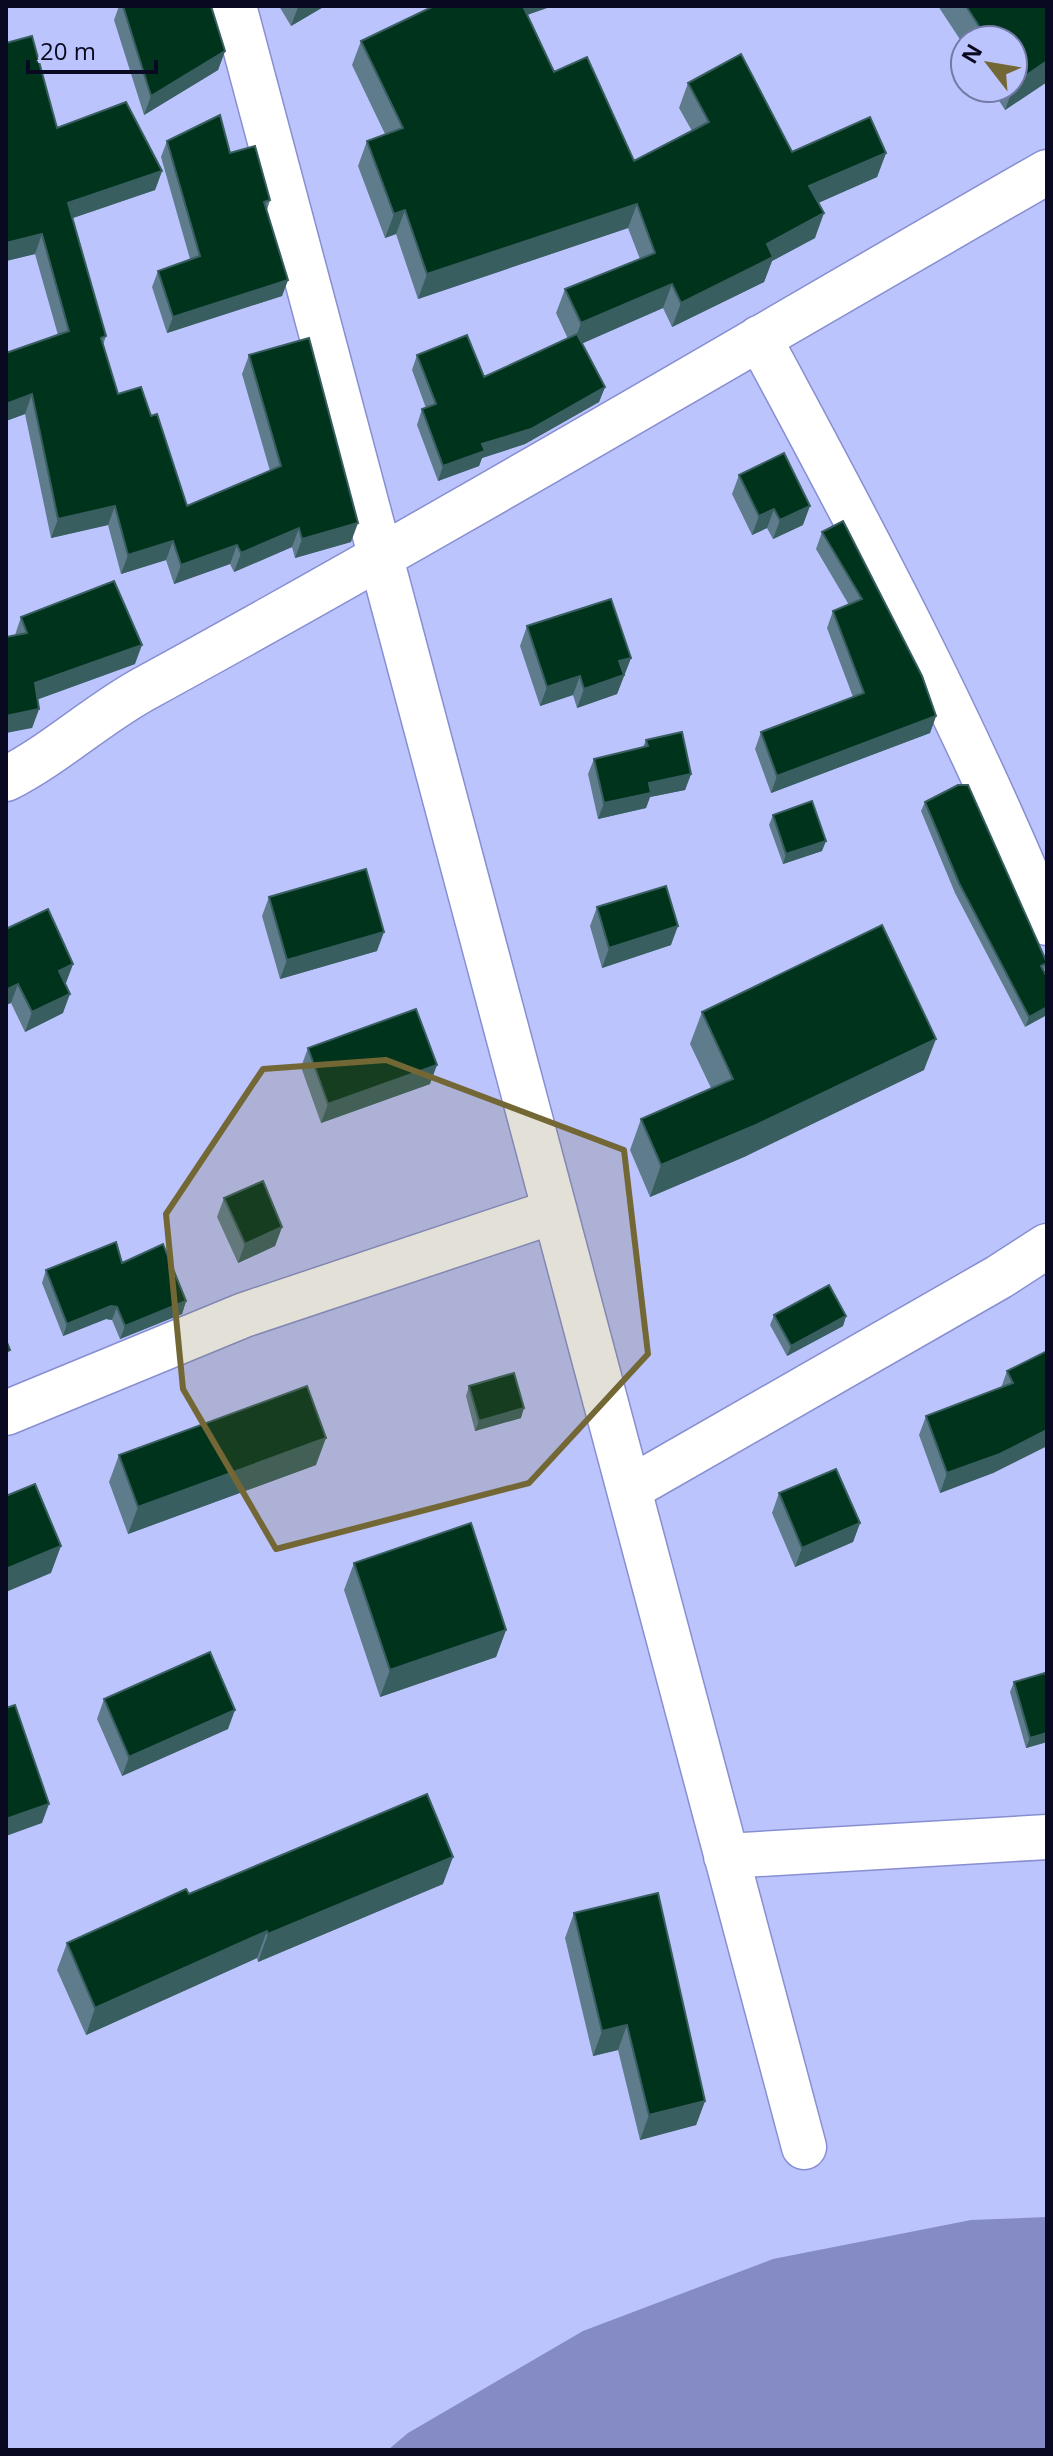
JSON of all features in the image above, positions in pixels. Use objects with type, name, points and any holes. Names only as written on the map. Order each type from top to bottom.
[{"type":"street","points":[[234,6],[804,2147]]},
{"type":"street","points":[[6,779],[43,760],[107,710],[1047,172]]},
{"type":"street","points":[[759,338],[868,540],[1017,849],[1047,923]]},
{"type":"street","points":[[6,1413],[244,1315],[555,1211]]},
{"type":"street","points":[[629,1489],[999,1277],[1047,1246]]},
{"type":"street","points":[[726,1856],[1047,1837]]},
{"type":"highlighted area","points":[[386,1060],[624,1150],[648,1354],[529,1483],[276,1549],[183,1389],[166,1214],[263,1069]]},
{"type":"water","points":[[1047,2217],[1047,2450],[388,2450],[408,2433],[583,2331],[773,2259],[971,2220]]},
{"type":"building","points":[[123,6],[211,6],[225,51],[151,96]]},
{"type":"building","points":[[434,6],[523,6],[554,72],[587,57],[634,161],[709,122],[688,83],[741,54],[792,152],[870,117],[886,153],[809,186],[824,213],[767,244],[773,257],[681,303],[672,284],[581,323],[565,289],[655,253],[637,204],[427,274],[405,210],[394,214],[367,141],[403,128],[361,41]]},
{"type":"building","points":[[966,6],[1047,6],[1047,61],[1029,73],[1029,24],[978,24]]},
{"type":"building","points":[[32,36],[57,128],[126,102],[162,171],[68,203],[106,336],[101,338],[118,394],[141,387],[151,416],[157,414],[187,506],[281,466],[249,355],[309,338],[358,523],[302,539],[299,528],[241,553],[237,545],[181,565],[173,541],[128,555],[115,506],[58,519],[32,394],[6,404],[6,353],[69,331],[42,234],[6,243],[6,43]]},
{"type":"building","points":[[220,115],[230,153],[255,146],[270,200],[264,202],[288,280],[173,317],[158,271],[200,256],[167,141]]},
{"type":"building","points":[[577,334],[605,387],[531,429],[482,444],[485,451],[443,466],[422,409],[436,404],[417,355],[467,335],[484,377]]},
{"type":"building","points":[[784,453],[810,506],[780,520],[774,509],[759,516],[739,475]]},
{"type":"building","points":[[843,521],[922,676],[936,716],[777,776],[761,732],[864,693],[833,611],[862,599],[822,532]]},
{"type":"building","points":[[114,581],[142,645],[35,683],[39,709],[6,716],[6,637],[27,633],[21,617]]},
{"type":"building","points":[[611,599],[631,658],[619,661],[624,675],[584,689],[580,676],[547,687],[527,626]]},
{"type":"building","points":[[682,732],[691,774],[649,783],[651,793],[604,803],[594,759],[648,746],[646,740]]},
{"type":"building","points":[[958,785],[968,785],[1047,963],[1041,966],[1047,977],[1047,1007],[1029,1017],[959,883],[925,802]]},
{"type":"building","points":[[812,801],[826,841],[786,854],[773,815]]},
{"type":"building","points":[[366,869],[384,932],[287,960],[269,897]]},
{"type":"building","points":[[666,886],[678,926],[609,948],[597,907]]},
{"type":"building","points":[[48,909],[73,964],[59,971],[70,994],[32,1012],[18,984],[6,990],[6,929]]},
{"type":"building","points":[[882,925],[936,1039],[756,1125],[661,1165],[641,1119],[733,1079],[702,1012]]},
{"type":"building","points":[[416,1009],[437,1065],[328,1104],[308,1048]]},
{"type":"building","points":[[263,1181],[282,1227],[245,1244],[224,1198]]},
{"type":"building","points":[[116,1242],[122,1263],[163,1244],[186,1301],[125,1326],[117,1307],[111,1306],[67,1324],[46,1270]]},
{"type":"building","points":[[829,1285],[846,1316],[791,1346],[774,1315]]},
{"type":"building","points":[[1047,1351],[1047,1430],[1000,1454],[947,1473],[926,1416],[1013,1383],[1007,1371]]},
{"type":"building","points":[[514,1373],[524,1408],[479,1421],[469,1386]]},
{"type":"building","points":[[307,1386],[326,1438],[138,1507],[119,1455]]},
{"type":"building","points":[[836,1469],[860,1523],[802,1548],[779,1493]]},
{"type":"building","points":[[35,1484],[61,1546],[6,1569],[6,1496]]},
{"type":"building","points":[[471,1523],[506,1630],[390,1670],[354,1563]]},
{"type":"building","points":[[210,1652],[235,1710],[129,1757],[104,1699]]},
{"type":"building","points":[[1045,1673],[1047,1733],[1030,1738],[1014,1682]]},
{"type":"building","points":[[15,1705],[49,1804],[6,1819],[6,1708]]},
{"type":"building","points":[[427,1794],[453,1857],[268,1934],[267,1931],[95,2008],[67,1943],[186,1889],[189,1894]]},
{"type":"building","points":[[658,1893],[705,2101],[649,2115],[627,2025],[602,2031],[574,1913]]}]
